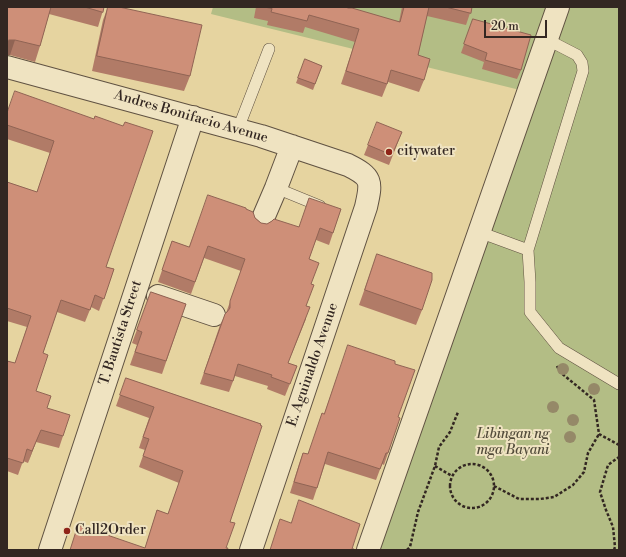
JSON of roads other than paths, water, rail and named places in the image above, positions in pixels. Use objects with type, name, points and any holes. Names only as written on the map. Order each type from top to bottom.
[{"type":"street","points":[[368,550],[558,7]]},
{"type":"street","name":"Andres Bonifacio Avenue","points":[[8,70],[193,116],[238,129],[348,165],[360,171],[369,180]]},
{"type":"street","name":"T. Bautista Street","points":[[50,550],[193,116]]},
{"type":"street","points":[[261,223],[292,146]]},
{"type":"street","name":"E. Aguinaldo Avenue","points":[[251,550],[366,207],[370,192],[369,180]]},
{"type":"street","points":[[136,288],[214,315]]},
{"type":"lane","points":[[546,39],[577,55],[582,63],[583,71],[528,250],[530,312],[559,348],[619,384]]},
{"type":"lane","points":[[238,129],[269,49]]},
{"type":"lane","points":[[276,188],[328,210]]},
{"type":"lane","points":[[480,232],[528,250]]},
{"type":"place","name":"citywater","points":[[389,152]]},
{"type":"place","name":"Call2Order","points":[[67,531]]},
{"type":"park label","name":"Libingan ng mga Bayani","points":[[513,444]]}]
